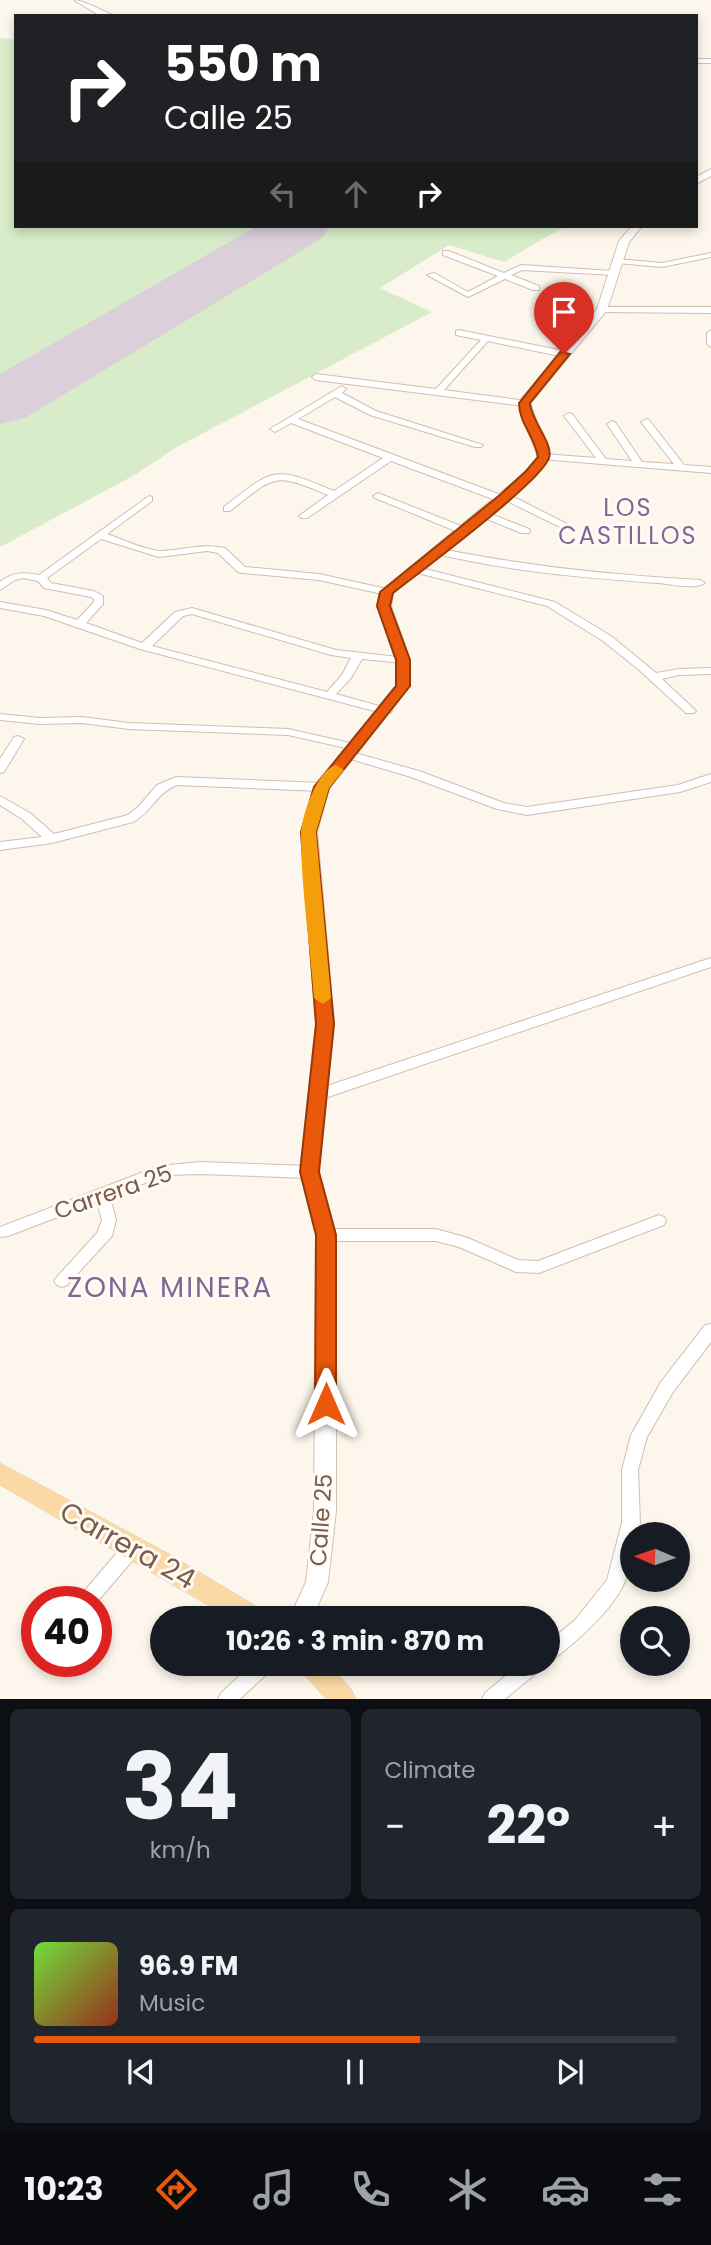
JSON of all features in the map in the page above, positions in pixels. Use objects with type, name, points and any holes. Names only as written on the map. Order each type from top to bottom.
[{"type":"main road","name":"Carrera 24","points":[[0,1473],[132,1548],[181,1572],[235,1606]]},
{"type":"main road","points":[[323,1676],[343,1699]]},
{"type":"street","points":[[77,0],[103,14]]},
{"type":"street","points":[[100,535],[159,554],[207,548],[221,550],[242,570],[319,577],[387,592],[531,474],[544,457],[542,444],[525,414],[524,403],[602,310],[624,241],[634,228]]},
{"type":"street","points":[[446,253],[536,289]]},
{"type":"street","points":[[431,275],[466,295],[526,266],[662,265],[711,255]]},
{"type":"street","points":[[602,310],[711,310]]},
{"type":"street","points":[[711,332],[711,344]]},
{"type":"street","points":[[459,333],[564,354]]},
{"type":"street","points":[[439,391],[486,339]]},
{"type":"street","points":[[316,377],[524,403]]},
{"type":"street","points":[[275,429],[354,381]]},
{"type":"street","points":[[335,393],[373,413],[478,445]]},
{"type":"street","points":[[569,416],[603,461]]},
{"type":"street","points":[[291,420],[503,498],[562,524]]},
{"type":"street","points":[[646,422],[681,467]]},
{"type":"street","points":[[612,424],[639,464]]},
{"type":"street","points":[[304,516],[390,457]]},
{"type":"street","points":[[544,457],[711,470]]},
{"type":"street","points":[[227,509],[265,478],[274,475],[284,474],[335,495]]},
{"type":"street","points":[[378,496],[462,530]]},
{"type":"street","points":[[0,587],[16,576],[41,578],[149,499]]},
{"type":"street","points":[[483,514],[525,531]]},
{"type":"street","points":[[437,551],[476,560],[579,576],[700,583]]},
{"type":"street","points":[[414,569],[551,604],[570,614],[654,677],[690,711]]},
{"type":"street","points":[[41,578],[48,586],[94,594],[99,598],[98,604],[79,625]]},
{"type":"street","name":"Calle 25","points":[[306,1606],[317,1582],[325,1511],[326,1235],[309,1172],[325,1024],[309,832],[322,787],[386,711],[403,686],[403,660],[384,606],[387,592]]},
{"type":"street","points":[[0,605],[46,613],[144,647],[386,711]]},
{"type":"street","points":[[144,647],[179,614],[192,611],[335,653],[403,660]]},
{"type":"street","points":[[329,696],[347,676],[358,656]]},
{"type":"street","points":[[654,677],[679,672],[711,671]]},
{"type":"street","points":[[0,716],[129,726],[288,732],[352,751],[500,806],[527,811],[680,788],[711,778]]},
{"type":"street","points":[[0,769],[18,739]]},
{"type":"street","points":[[0,846],[52,839],[132,818],[144,809],[158,789],[176,781],[322,787]]},
{"type":"street","points":[[0,800],[26,816],[52,839]]},
{"type":"street","points":[[317,1096],[711,962]]},
{"type":"street","name":"Carrera 25","points":[[4,1232],[164,1170],[200,1168],[309,1172]]},
{"type":"street","points":[[62,1281],[104,1236],[109,1220],[102,1193]]},
{"type":"street","points":[[326,1235],[436,1235],[463,1242],[516,1266],[539,1267],[659,1221]]},
{"type":"street","points":[[560,1643],[581,1626],[615,1584],[631,1523],[630,1470],[639,1434],[667,1387],[711,1330]]},
{"type":"street","points":[[100,1586],[132,1548]]},
{"type":"street","points":[[227,1699],[252,1676]]},
{"type":"street","points":[[491,1699],[519,1676]]},
{"type":"green space","points":[[0,38],[14,40],[14,228],[264,228],[0,379]]},
{"type":"green space","points":[[317,228],[562,228],[504,262],[449,245],[380,288],[432,312],[177,447],[133,476],[0,547],[0,416]]},
{"type":"runway","points":[[0,403],[297,228]]},
{"type":"slow traffic","points":[[323,998],[309,858],[309,832],[322,787],[336,770]]},
{"type":"district","name":"LOS CASTILLOS","points":[[628,522]]},
{"type":"district","name":"ZONA MINERA","points":[[170,1287]]},
{"type":"route","points":[[326,1404],[326,1235],[309,1172],[325,1024],[309,858],[309,832],[322,787],[386,711],[403,686],[403,660],[384,606],[387,592],[531,474],[544,457],[542,444],[525,414],[524,403],[564,354]]}]
